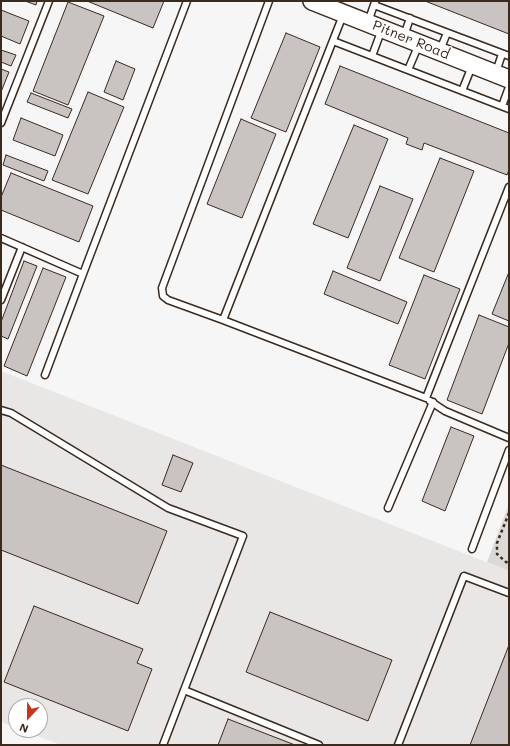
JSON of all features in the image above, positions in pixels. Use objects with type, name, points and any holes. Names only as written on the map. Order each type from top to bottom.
[{"type":"street","name":"Pitner Road","points":[[312,1],[502,77]]},
{"type":"lane","points":[[1,123],[49,1]]},
{"type":"lane","points":[[45,375],[187,1]]},
{"type":"lane","points":[[269,1],[162,288],[163,296],[168,300],[426,398],[445,411],[509,438]]},
{"type":"lane","points":[[372,56],[375,26],[375,3],[447,33],[509,56]]},
{"type":"lane","points":[[223,320],[343,14]]},
{"type":"lane","points":[[403,37],[410,18]]},
{"type":"lane","points":[[440,52],[447,33]]},
{"type":"lane","points":[[333,41],[509,109]]},
{"type":"lane","points":[[408,70],[419,44]]},
{"type":"lane","points":[[502,54],[502,77]]},
{"type":"lane","points":[[462,91],[472,65]]},
{"type":"lane","points":[[502,106],[509,87]]},
{"type":"lane","points":[[426,398],[509,187]]},
{"type":"lane","points":[[1,238],[83,274]]},
{"type":"lane","points":[[1,300],[22,247]]},
{"type":"lane","points":[[388,508],[433,402]]},
{"type":"lane","points":[[1,410],[11,414],[168,508],[243,536],[163,745]]},
{"type":"lane","points":[[472,549],[509,450]]},
{"type":"lane","points":[[398,745],[464,576],[509,593]]},
{"type":"lane","points":[[184,690],[319,745]]},
{"type":"path","points":[[509,513],[497,543],[497,554],[509,563]]},
{"type":"shaded area","points":[[1,371],[509,571],[509,745],[61,745],[42,738],[48,738],[48,698],[8,698],[8,725],[1,722]]},
{"type":"shaded area","points":[[509,504],[509,571],[487,562]]},
{"type":"building","points":[[25,1],[37,1],[36,5]]},
{"type":"building","points":[[87,1],[164,1],[153,28]]},
{"type":"building","points":[[425,1],[509,1],[509,34]]},
{"type":"building","points":[[68,2],[104,16],[68,105],[33,91]]},
{"type":"building","points":[[1,10],[29,21],[20,44],[1,36]]},
{"type":"building","points":[[286,33],[320,47],[286,132],[251,118]]},
{"type":"building","points":[[1,50],[16,55],[11,66],[1,62]]},
{"type":"building","points":[[116,61],[135,69],[123,100],[104,92]]},
{"type":"building","points":[[340,66],[509,133],[509,170],[507,175],[424,143],[422,150],[406,144],[408,138],[325,104]]},
{"type":"building","points":[[1,69],[9,72],[1,92]]},
{"type":"building","points":[[88,92],[124,107],[88,194],[52,180]]},
{"type":"building","points":[[31,93],[72,109],[68,118],[27,102]]},
{"type":"building","points":[[21,118],[63,135],[55,156],[13,140]]},
{"type":"building","points":[[241,119],[276,134],[242,218],[207,204]]},
{"type":"building","points":[[354,125],[388,139],[348,238],[313,224]]},
{"type":"building","points":[[6,155],[48,171],[44,181],[3,165]]},
{"type":"building","points":[[440,158],[474,171],[434,272],[399,258]]},
{"type":"building","points":[[11,173],[93,206],[79,242],[1,210],[1,197]]},
{"type":"building","points":[[380,186],[413,199],[380,281],[347,268]]},
{"type":"building","points":[[24,261],[37,266],[8,339],[1,336],[1,322]]},
{"type":"building","points":[[43,268],[66,277],[27,376],[4,366]]},
{"type":"building","points":[[333,271],[407,302],[398,324],[324,294]]},
{"type":"building","points":[[509,272],[509,321],[492,314]]},
{"type":"building","points":[[424,275],[460,289],[425,379],[389,365]]},
{"type":"building","points":[[479,315],[509,327],[509,343],[482,414],[447,400]]},
{"type":"building","points":[[451,427],[474,436],[445,511],[422,501]]},
{"type":"building","points":[[173,455],[193,463],[181,492],[162,485]]},
{"type":"building","points":[[1,465],[167,531],[138,604],[1,550]]},
{"type":"building","points":[[34,606],[143,649],[137,663],[152,669],[128,731],[48,699],[48,698],[4,682]]},
{"type":"building","points":[[270,612],[392,660],[368,721],[246,672]]},
{"type":"building","points":[[509,645],[509,745],[470,745]]},
{"type":"building","points":[[228,719],[295,745],[218,745]]}]
